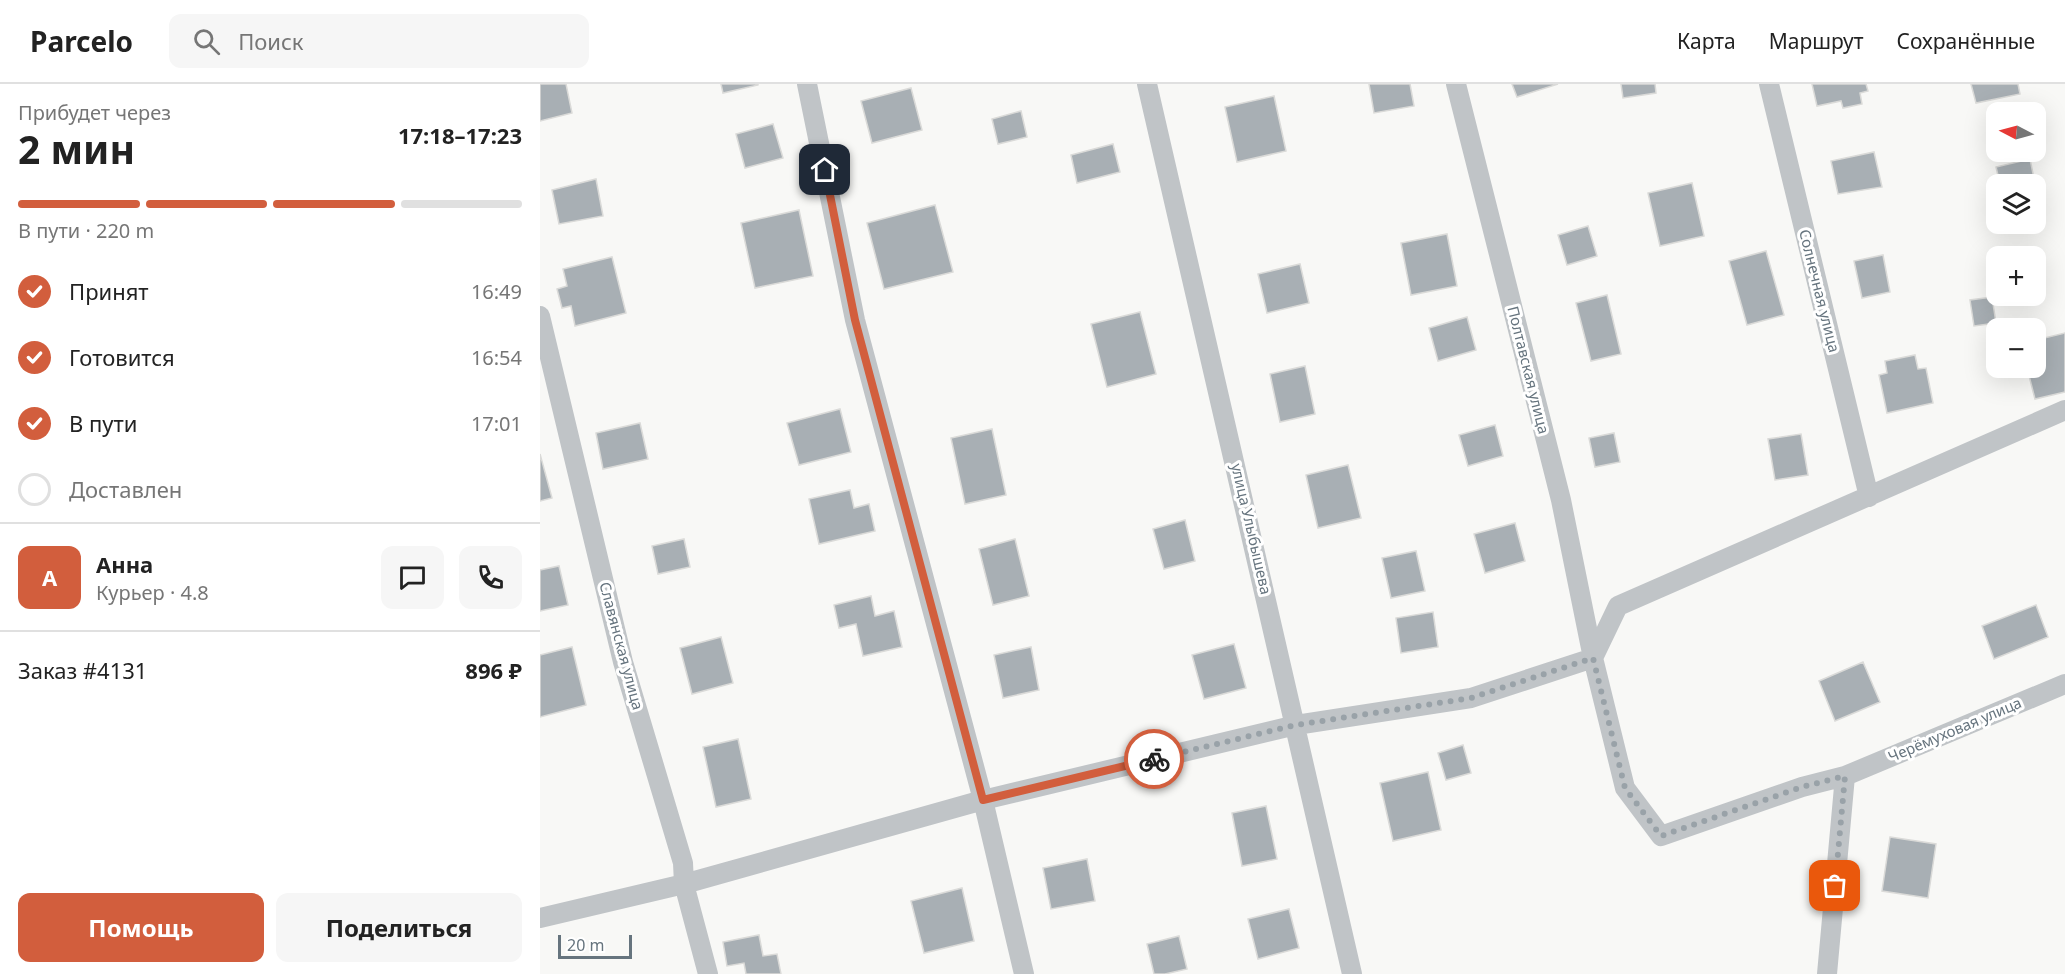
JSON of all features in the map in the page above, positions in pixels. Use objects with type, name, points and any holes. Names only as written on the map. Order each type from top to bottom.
[{"type":"street","points":[[807,84],[855,320],[983,800],[1024,974]]},
{"type":"street","name":"улица Улыбышева","points":[[1147,84],[1352,974]]},
{"type":"street","name":"Полтавская улица","points":[[1456,84],[1561,500],[1593,658],[1625,788],[1661,836],[1802,787],[1845,776]]},
{"type":"street","name":"Солнечная улица","points":[[1769,84],[1869,497]]},
{"type":"street","name":"Славянская улица","points":[[540,316],[549,394],[623,663],[683,863],[684,884],[708,974]]},
{"type":"street","points":[[540,918],[684,884],[983,800],[1296,725],[1471,698],[1593,658],[1618,606],[2065,410]]},
{"type":"street","name":"Черёмуховая улица","points":[[1845,776],[2065,684]]},
{"type":"street","points":[[1827,974],[1845,776]]},
{"type":"building","points":[[540,84],[566,84],[572,113],[540,121]]},
{"type":"building","points":[[721,84],[758,84],[758,85],[723,93]]},
{"type":"building","points":[[1369,84],[1410,84],[1414,106],[1374,113]]},
{"type":"building","points":[[1512,84],[1558,84],[1517,97]]},
{"type":"building","points":[[1621,84],[1655,84],[1656,93],[1623,98]]},
{"type":"building","points":[[1812,84],[1866,84],[1868,91],[1860,93],[1862,104],[1843,108],[1841,101],[1817,106]]},
{"type":"building","points":[[1971,84],[2018,84],[2020,94],[1976,103]]},
{"type":"building","points":[[911,88],[922,130],[872,143],[861,101]]},
{"type":"building","points":[[1274,96],[1286,151],[1237,162],[1225,107]]},
{"type":"building","points":[[1021,111],[1027,137],[998,144],[992,119]]},
{"type":"building","points":[[773,124],[783,158],[745,168],[736,134]]},
{"type":"building","points":[[1113,144],[1120,172],[1077,183],[1071,155]]},
{"type":"building","points":[[1874,152],[1882,187],[1838,194],[1831,161]]},
{"type":"building","points":[[2017,162],[2031,162],[2033,174],[1998,174],[1996,167]]},
{"type":"building","points":[[596,179],[603,216],[559,224],[552,190]]},
{"type":"building","points":[[1692,183],[1704,236],[1660,246],[1648,193]]},
{"type":"building","points":[[935,205],[953,272],[884,289],[867,223]]},
{"type":"building","points":[[799,210],[813,276],[755,288],[741,223]]},
{"type":"building","points":[[1588,226],[1597,256],[1567,265],[1558,235]]},
{"type":"building","points":[[1447,234],[1457,286],[1411,295],[1401,243]]},
{"type":"building","points":[[1766,251],[1784,315],[1747,325],[1729,261]]},
{"type":"building","points":[[1883,255],[1890,292],[1862,298],[1854,261]]},
{"type":"building","points":[[612,257],[626,313],[575,326],[571,306],[562,308],[557,289],[567,286],[563,269]]},
{"type":"building","points":[[1300,264],[1309,303],[1267,313],[1258,274]]},
{"type":"building","points":[[1607,295],[1621,354],[1591,361],[1576,303]]},
{"type":"building","points":[[1986,298],[1986,306],[1993,306],[1995,318],[1986,318],[1986,324],[1974,326],[1970,300]]},
{"type":"building","points":[[1140,312],[1156,374],[1107,387],[1091,324]]},
{"type":"building","points":[[1467,317],[1476,350],[1438,361],[1429,328]]},
{"type":"building","points":[[2065,333],[2065,392],[2035,399],[2030,378],[2046,378],[2046,338]]},
{"type":"building","points":[[1915,355],[1918,369],[1926,368],[1933,403],[1887,413],[1879,375],[1887,373],[1885,361]]},
{"type":"building","points":[[1305,366],[1315,414],[1280,422],[1270,374]]},
{"type":"building","points":[[840,409],[851,452],[799,465],[787,423]]},
{"type":"building","points":[[640,423],[648,459],[603,469],[596,433]]},
{"type":"building","points":[[1495,425],[1503,456],[1468,466],[1459,435]]},
{"type":"building","points":[[992,429],[1006,495],[965,504],[951,438]]},
{"type":"building","points":[[1614,433],[1620,462],[1595,467],[1589,438]]},
{"type":"building","points":[[1801,434],[1808,475],[1775,480],[1768,439]]},
{"type":"building","points":[[540,454],[552,498],[540,501]]},
{"type":"building","points":[[1348,465],[1361,518],[1318,528],[1306,475]]},
{"type":"building","points":[[850,490],[854,508],[869,504],[875,531],[819,544],[809,499]]},
{"type":"building","points":[[1185,520],[1195,561],[1164,569],[1153,529]]},
{"type":"building","points":[[1515,523],[1525,561],[1485,573],[1474,534]]},
{"type":"building","points":[[684,539],[690,567],[658,574],[652,546]]},
{"type":"building","points":[[1015,539],[1029,596],[993,605],[979,549]]},
{"type":"building","points":[[1416,551],[1425,591],[1391,598],[1382,558]]},
{"type":"building","points":[[559,566],[568,605],[540,611],[540,570]]},
{"type":"building","points":[[871,596],[875,616],[894,611],[902,647],[863,656],[856,624],[839,628],[834,605]]},
{"type":"building","points":[[2036,605],[2048,637],[1994,659],[1982,626]]},
{"type":"building","points":[[1433,612],[1438,647],[1401,653],[1396,618]]},
{"type":"building","points":[[721,637],[733,683],[692,694],[680,648]]},
{"type":"building","points":[[1234,644],[1246,688],[1204,699],[1192,655]]},
{"type":"building","points":[[572,647],[586,705],[540,717],[540,655]]},
{"type":"building","points":[[1031,647],[1039,690],[1003,698],[994,655]]},
{"type":"building","points":[[1863,662],[1880,702],[1835,721],[1819,681]]},
{"type":"building","points":[[738,739],[751,799],[716,807],[703,747]]},
{"type":"building","points":[[1463,745],[1471,773],[1446,780],[1438,753]]},
{"type":"building","points":[[1428,772],[1441,830],[1393,841],[1380,783]]},
{"type":"building","points":[[1266,806],[1277,859],[1242,866],[1232,813]]},
{"type":"building","points":[[1890,837],[1936,844],[1928,898],[1882,891]]},
{"type":"building","points":[[1087,859],[1095,901],[1051,909],[1043,868]]},
{"type":"building","points":[[962,888],[974,941],[924,953],[911,901]]},
{"type":"building","points":[[1289,909],[1299,948],[1258,959],[1248,919]]},
{"type":"building","points":[[759,935],[763,956],[777,954],[781,974],[746,974],[744,963],[727,966],[723,942]]},
{"type":"building","points":[[1179,936],[1187,969],[1154,974],[1147,944]]},
{"type":"way so far","points":[[1154,759],[1296,725],[1471,698],[1593,658],[1625,788],[1661,836],[1802,787],[1845,776],[1835,886]]},
{"type":"route","points":[[825,170],[855,320],[983,800],[1154,759]]}]
